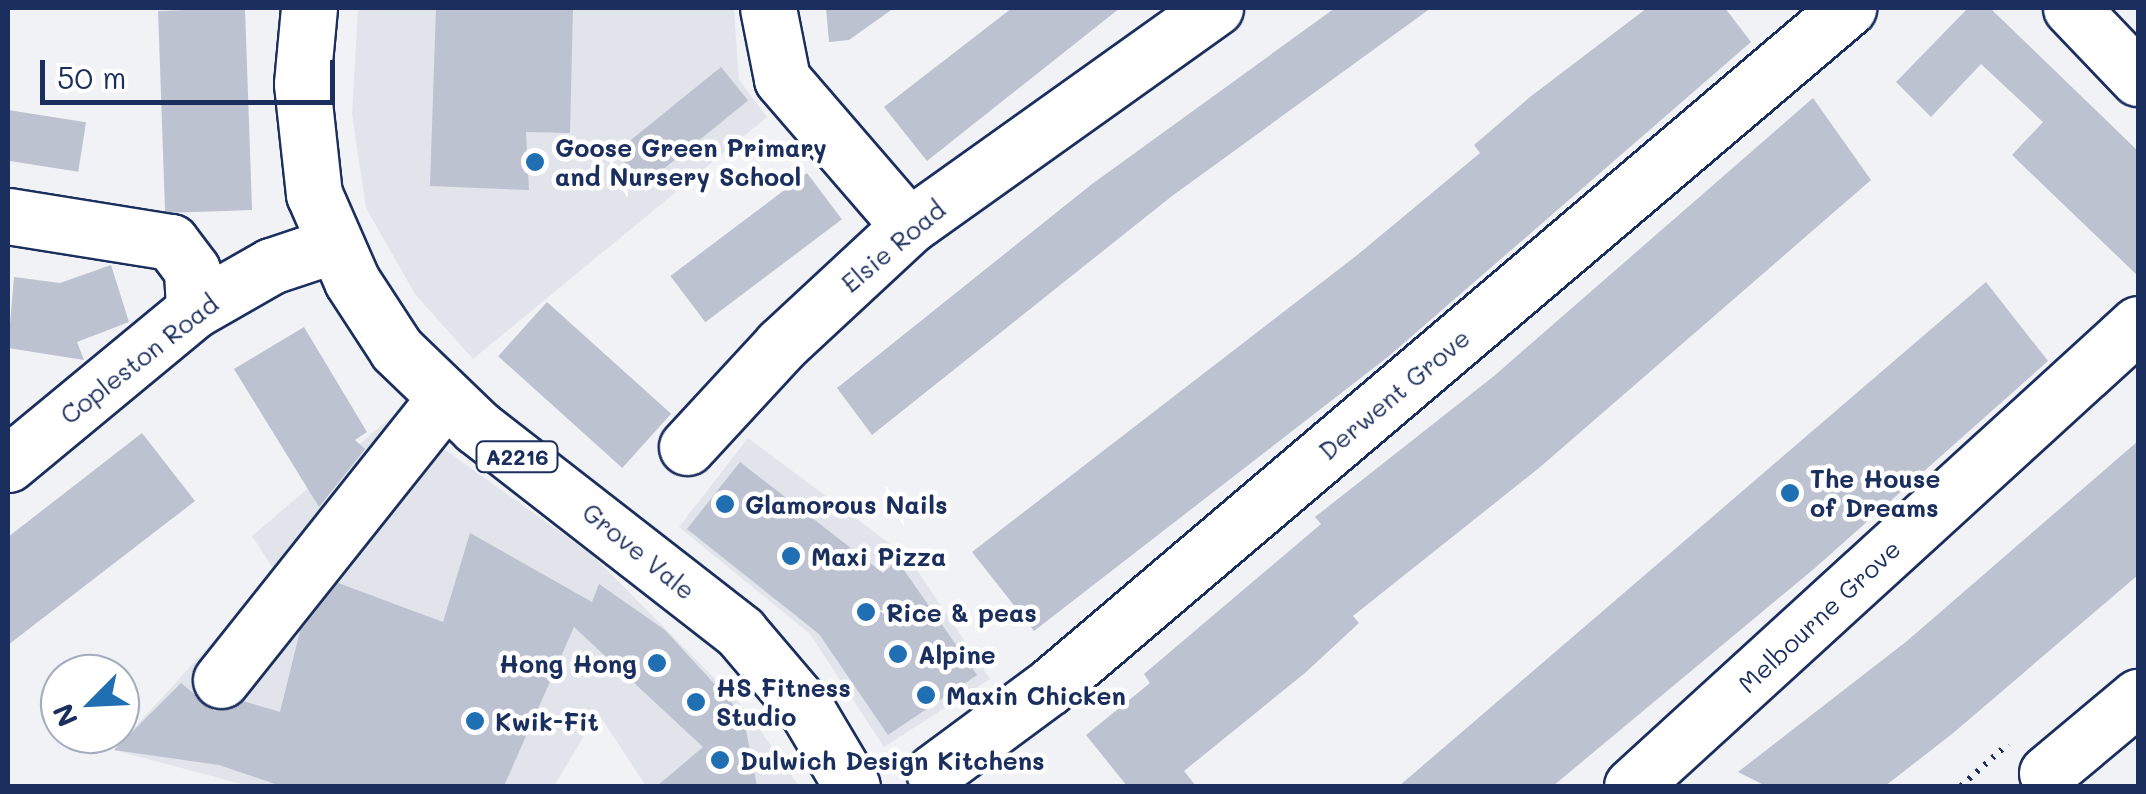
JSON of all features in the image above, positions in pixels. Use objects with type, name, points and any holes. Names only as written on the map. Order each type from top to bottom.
[{"type":"street","name":"Grove Vale","points":[[309,8],[308,150],[334,245],[396,350],[444,400],[740,632],[808,712],[852,786]]},
{"type":"street","points":[[768,8],[782,79],[910,226]]},
{"type":"street","name":"Elsie Road","points":[[687,446],[781,345],[910,226],[1215,8]]},
{"type":"street","name":"Derwent Grove","points":[[934,772],[1062,676],[1848,8]]},
{"type":"street","points":[[2071,8],[2138,78]]},
{"type":"street","points":[[8,216],[171,242],[192,270],[194,310]]},
{"type":"street","name":"Copleston Road","points":[[8,464],[194,310],[271,266],[334,245]]},
{"type":"street","name":"Melbourne Grove","points":[[1637,785],[2138,324]]},
{"type":"street","points":[[221,680],[444,400]]},
{"type":"street","points":[[2048,772],[2138,697]]},
{"type":"shaded area","name":"Goose Green Primary and Nursery School","points":[[358,8],[734,10],[739,80],[767,117],[473,359],[415,294],[366,208],[352,114]]},
{"type":"shaded area","points":[[395,414],[591,554],[746,710],[799,786],[646,786],[598,713],[554,786],[249,786],[129,754],[140,754],[140,722],[276,573],[252,536]]},
{"type":"shaded area","points":[[748,438],[909,558],[990,679],[884,747],[810,634],[679,527]]},
{"type":"building","points":[[245,8],[252,210],[165,213],[158,11]]},
{"type":"building","points":[[436,8],[573,8],[570,133],[526,132],[529,190],[430,186]]},
{"type":"building","points":[[826,8],[894,8],[849,40],[829,42]]},
{"type":"building","points":[[1012,8],[1120,8],[927,161],[884,107]]},
{"type":"building","points":[[1335,8],[1431,8],[1172,196],[872,435],[837,388],[1092,184]]},
{"type":"building","points":[[1647,8],[1725,8],[1751,42],[1389,356],[1034,631],[972,552],[1356,256],[1480,153],[1474,145],[1530,97]]},
{"type":"building","points":[[1968,8],[1990,8],[2138,151],[2138,276],[2012,155],[2043,122],[1981,64],[1931,117],[1896,82]]},
{"type":"building","points":[[721,67],[748,100],[643,185],[616,152]]},
{"type":"building","points":[[1813,98],[1871,180],[1539,468],[1353,616],[1359,623],[1305,673],[1184,771],[1196,786],[1127,786],[1086,735],[1150,683],[1144,674],[1321,524],[1315,517],[1494,376]]},
{"type":"building","points":[[8,110],[86,122],[78,172],[8,161]]},
{"type":"building","points":[[807,173],[842,219],[705,322],[670,276]]},
{"type":"building","points":[[111,265],[129,322],[77,342],[84,360],[8,348],[14,277],[60,283]]},
{"type":"building","points":[[1986,282],[2048,361],[1815,568],[1553,786],[1399,786]]},
{"type":"building","points":[[547,302],[671,414],[622,468],[498,356]]},
{"type":"building","points":[[304,327],[367,432],[355,440],[365,449],[319,507],[234,369]]},
{"type":"building","points":[[142,433],[195,501],[8,645],[8,537]]},
{"type":"building","points":[[2138,441],[2138,575],[1952,734],[1885,786],[1766,786],[1738,772],[1907,641]]},
{"type":"building","points":[[740,462],[883,573],[897,560],[977,675],[888,735],[819,634],[687,529]]},
{"type":"building","points":[[470,533],[592,602],[599,584],[665,630],[743,715],[757,786],[657,786],[703,747],[574,627],[504,786],[281,786],[219,765],[140,754],[140,724],[181,683],[215,711],[243,701],[280,712],[300,631],[338,583],[443,622]]},
{"type":"place","name":"Goose Green Primary and Nursery School","points":[[535,162]]},
{"type":"place","name":"The House of Dreams","points":[[1790,493]]},
{"type":"place","name":"Glamorous Nails","points":[[725,504]]},
{"type":"place","name":"Maxi Pizza","points":[[791,556]]},
{"type":"place","name":"Rice & peas","points":[[866,612]]},
{"type":"place","name":"Alpine","points":[[898,654]]},
{"type":"place","name":"Hong Hong","points":[[657,663]]},
{"type":"place","name":"Maxin Chicken","points":[[926,695]]},
{"type":"place","name":"HS Fitness Studio","points":[[696,702]]},
{"type":"place","name":"Kwik-Fit","points":[[475,721]]},
{"type":"place","name":"Dulwich Design Kitchens","points":[[720,760]]}]
